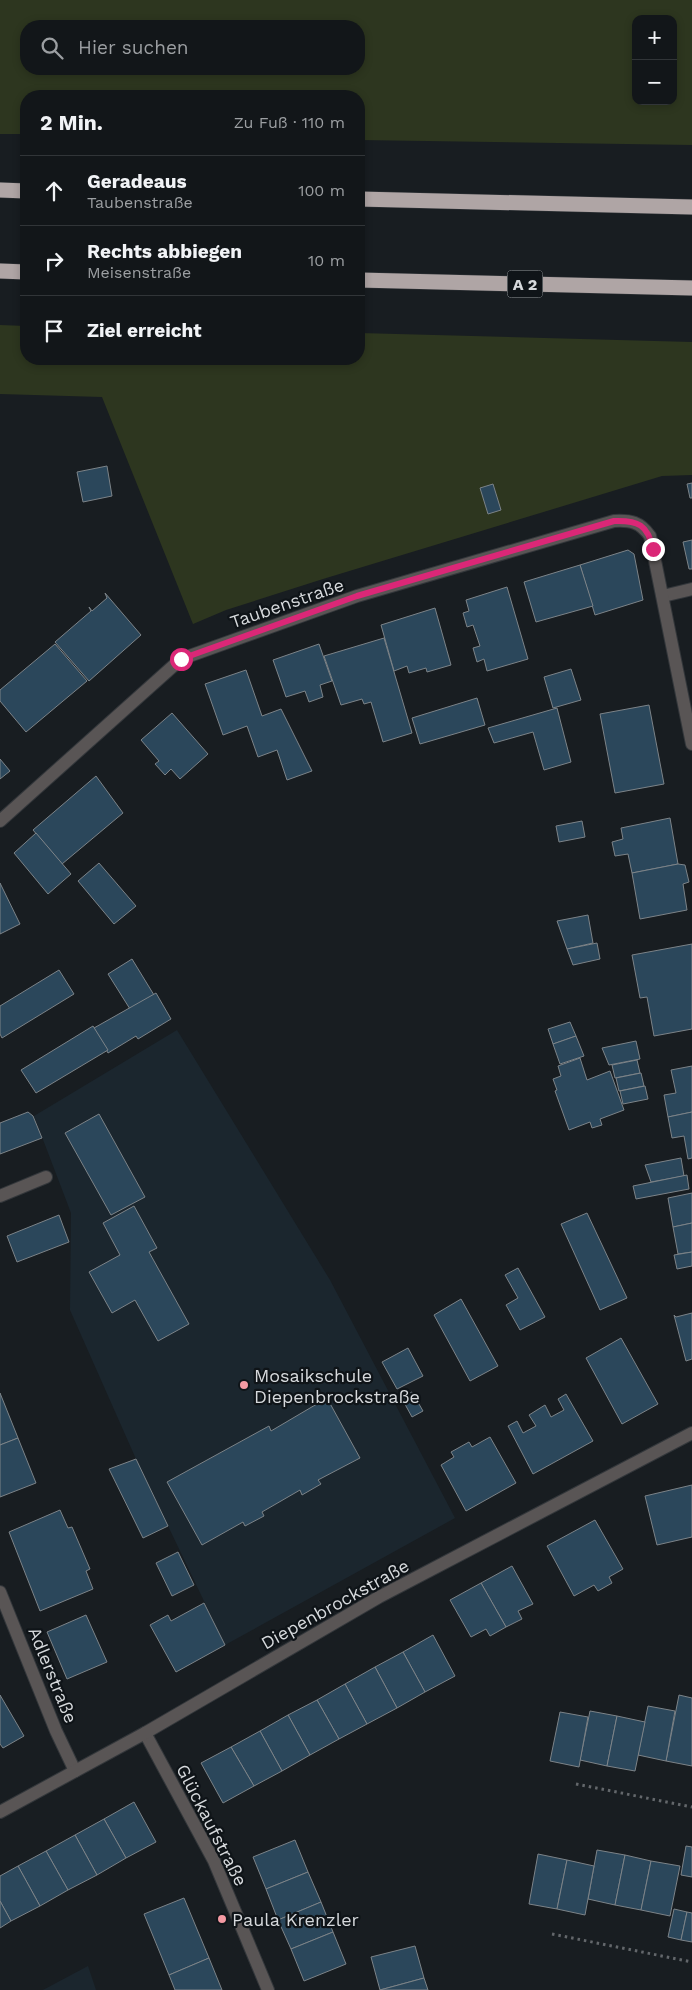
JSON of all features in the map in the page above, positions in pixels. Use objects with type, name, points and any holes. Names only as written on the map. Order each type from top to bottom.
[{"type":"highway","points":[[0,190],[20,191]]},
{"type":"highway","points":[[365,199],[692,207]]},
{"type":"highway","points":[[0,271],[20,272]]},
{"type":"highway","name":"A 2","points":[[365,280],[692,288]]},
{"type":"street","name":"Taubenstraße","points":[[0,821],[181,659],[376,591],[614,521],[633,521],[640,524],[650,536],[663,596]]},
{"type":"street","points":[[692,589],[663,596],[687,688],[692,744]]},
{"type":"street","points":[[0,1196],[46,1177]]},
{"type":"street","name":"Diepenbrockstraße","points":[[0,1812],[146,1733],[378,1597],[692,1434]]},
{"type":"street","name":"Adlerstraße","points":[[1,1598],[56,1731],[75,1771]]},
{"type":"street","name":"Glückaufstraße","points":[[146,1733],[214,1861],[268,1990]]},
{"type":"path","points":[[576,1784],[692,1807]]},
{"type":"path","points":[[552,1934],[692,1962]]},
{"type":"shaded area","name":"Mosaikschule Diepenbrockstraße","points":[[177,1030],[330,1280],[455,1518],[225,1645],[136,1459],[70,1310],[71,1213],[34,1116]]},
{"type":"shaded area","points":[[88,1966],[96,1990],[43,1990]]},
{"type":"green space","points":[[0,0],[692,0],[692,145],[365,140],[365,90],[20,90],[20,134],[0,134]]},
{"type":"green space","points":[[0,325],[20,326],[20,365],[365,365],[365,333],[692,342],[692,475],[662,476],[323,579],[226,610],[193,624],[102,397],[0,394]]},
{"type":"building","points":[[107,466],[112,496],[83,502],[77,472]]},
{"type":"building","points":[[692,483],[692,498],[690,498],[687,484]]},
{"type":"building","points":[[493,484],[501,510],[488,514],[480,488]]},
{"type":"building","points":[[692,540],[692,569],[689,569],[683,542]]},
{"type":"building","points":[[628,550],[634,554],[643,600],[595,615],[580,565]]},
{"type":"building","points":[[580,565],[593,606],[536,622],[524,582]]},
{"type":"building","points":[[507,587],[528,659],[487,671],[484,659],[477,662],[473,648],[480,646],[473,625],[467,627],[463,613],[469,611],[466,600]]},
{"type":"building","points":[[105,593],[141,635],[89,681],[55,642],[91,611],[89,607],[92,611],[107,598]]},
{"type":"building","points":[[435,608],[451,665],[427,672],[426,668],[409,673],[407,666],[394,671],[381,625]]},
{"type":"building","points":[[384,638],[412,733],[383,742],[371,702],[364,704],[362,699],[341,705],[324,656]]},
{"type":"building","points":[[55,644],[87,681],[26,732],[0,701],[0,690]]},
{"type":"building","points":[[319,644],[332,681],[320,685],[323,697],[309,702],[305,691],[286,697],[273,660]]},
{"type":"building","points":[[571,669],[581,700],[553,708],[544,677]]},
{"type":"building","points":[[246,670],[262,716],[281,709],[312,771],[287,780],[277,750],[258,757],[247,726],[223,735],[205,684]]},
{"type":"building","points":[[477,698],[485,725],[420,744],[412,718]]},
{"type":"building","points":[[649,705],[664,784],[615,793],[600,714]]},
{"type":"building","points":[[557,708],[571,762],[544,770],[533,732],[494,743],[488,728]]},
{"type":"building","points":[[172,713],[208,754],[180,779],[171,769],[165,775],[155,764],[159,761],[141,740]]},
{"type":"building","points":[[0,759],[10,771],[0,779]]},
{"type":"building","points":[[96,776],[123,813],[62,864],[33,830]]},
{"type":"building","points":[[670,818],[678,864],[632,873],[628,854],[615,856],[612,842],[623,839],[621,828]]},
{"type":"building","points":[[582,821],[585,837],[559,842],[556,826]]},
{"type":"building","points":[[36,833],[71,874],[48,894],[14,853]]},
{"type":"building","points":[[99,863],[136,906],[114,924],[78,881]]},
{"type":"building","points":[[678,864],[685,865],[689,882],[683,884],[687,910],[640,919],[632,873]]},
{"type":"building","points":[[0,883],[20,924],[0,934]]},
{"type":"building","points":[[588,915],[593,943],[567,949],[557,921]]},
{"type":"building","points":[[597,943],[600,959],[573,965],[567,949]]},
{"type":"building","points":[[692,944],[692,1029],[654,1036],[647,997],[640,998],[632,955]]},
{"type":"building","points":[[132,959],[154,995],[130,1009],[108,974]]},
{"type":"building","points":[[59,970],[74,994],[2,1038],[0,1034],[0,1006]]},
{"type":"building","points":[[156,993],[171,1019],[138,1039],[136,1036],[108,1053],[94,1028]]},
{"type":"building","points":[[570,1022],[576,1036],[553,1044],[548,1029]]},
{"type":"building","points":[[93,1026],[108,1050],[36,1093],[21,1070]]},
{"type":"building","points":[[576,1036],[584,1056],[560,1064],[553,1044]]},
{"type":"building","points":[[636,1041],[640,1059],[609,1065],[602,1048]]},
{"type":"building","points":[[580,1058],[587,1080],[610,1071],[624,1110],[600,1119],[602,1125],[592,1128],[590,1122],[569,1130],[555,1091],[557,1090],[553,1079],[561,1076],[558,1066]]},
{"type":"building","points":[[637,1060],[640,1073],[615,1078],[612,1065]]},
{"type":"building","points":[[692,1066],[692,1112],[668,1117],[664,1095],[676,1093],[671,1070]]},
{"type":"building","points":[[641,1073],[644,1086],[619,1091],[616,1078]]},
{"type":"building","points":[[645,1086],[648,1099],[623,1104],[620,1091]]},
{"type":"building","points":[[28,1112],[33,1116],[42,1138],[0,1154],[0,1123]]},
{"type":"building","points":[[692,1112],[692,1158],[688,1159],[684,1136],[672,1138],[668,1117]]},
{"type":"building","points":[[99,1114],[145,1197],[111,1215],[65,1133]]},
{"type":"building","points":[[681,1158],[684,1176],[651,1182],[645,1165]]},
{"type":"building","points":[[687,1175],[689,1189],[636,1199],[633,1186]]},
{"type":"building","points":[[692,1193],[692,1223],[673,1227],[668,1198]]},
{"type":"building","points":[[134,1206],[157,1248],[149,1252],[189,1324],[158,1341],[135,1300],[112,1313],[89,1272],[120,1255],[103,1223]]},
{"type":"building","points":[[587,1213],[627,1298],[600,1310],[561,1224]]},
{"type":"building","points":[[59,1215],[69,1242],[17,1262],[7,1236]]},
{"type":"building","points":[[692,1223],[692,1252],[678,1254],[673,1227]]},
{"type":"building","points":[[692,1252],[692,1266],[677,1269],[674,1255]]},
{"type":"building","points":[[518,1268],[545,1317],[520,1330],[506,1305],[518,1298],[505,1275]]},
{"type":"building","points":[[461,1299],[498,1366],[470,1381],[434,1315]]},
{"type":"building","points":[[692,1313],[692,1359],[686,1361],[674,1315],[676,1317]]},
{"type":"building","points":[[621,1338],[658,1404],[622,1424],[586,1358]]},
{"type":"building","points":[[408,1348],[423,1376],[397,1389],[382,1362]]},
{"type":"building","points":[[412,1392],[423,1411],[412,1417],[401,1397]]},
{"type":"building","points":[[0,1393],[18,1438],[0,1445]]},
{"type":"building","points":[[566,1394],[593,1441],[533,1474],[508,1426],[517,1421],[523,1433],[536,1426],[529,1415],[545,1405],[551,1417],[564,1410],[558,1399]]},
{"type":"building","points":[[327,1398],[360,1458],[318,1480],[321,1484],[302,1495],[300,1490],[262,1512],[264,1516],[245,1526],[243,1522],[202,1545],[167,1482],[269,1426],[271,1431]]},
{"type":"building","points":[[490,1437],[516,1483],[466,1511],[441,1465],[454,1457],[451,1452],[469,1442],[472,1447]]},
{"type":"building","points":[[18,1438],[36,1483],[0,1497],[0,1445]]},
{"type":"building","points":[[136,1459],[168,1526],[143,1538],[109,1469]]},
{"type":"building","points":[[692,1485],[692,1537],[657,1545],[645,1496]]},
{"type":"building","points":[[60,1510],[68,1528],[72,1527],[90,1569],[86,1571],[93,1589],[40,1611],[9,1532]]},
{"type":"building","points":[[595,1520],[623,1569],[609,1577],[612,1583],[598,1591],[594,1585],[574,1596],[547,1546]]},
{"type":"building","points":[[178,1552],[194,1585],[172,1596],[156,1563]]},
{"type":"building","points":[[512,1566],[533,1604],[518,1611],[522,1619],[506,1627],[481,1583]]},
{"type":"building","points":[[481,1583],[506,1627],[490,1636],[486,1629],[471,1637],[450,1600]]},
{"type":"building","points":[[204,1603],[225,1645],[176,1672],[150,1625],[168,1615],[171,1621]]},
{"type":"building","points":[[86,1615],[107,1662],[67,1679],[47,1632]]},
{"type":"building","points":[[433,1635],[455,1676],[425,1692],[403,1652]]},
{"type":"building","points":[[403,1652],[425,1692],[397,1708],[375,1667]]},
{"type":"building","points":[[375,1667],[397,1708],[367,1724],[345,1684]]},
{"type":"building","points":[[345,1684],[367,1724],[339,1739],[317,1700]]},
{"type":"building","points":[[0,1695],[24,1736],[3,1748],[0,1744]]},
{"type":"building","points":[[679,1695],[692,1698],[692,1766],[666,1761]]},
{"type":"building","points":[[317,1700],[339,1739],[310,1755],[288,1715]]},
{"type":"building","points":[[648,1706],[675,1711],[666,1761],[638,1755]]},
{"type":"building","points":[[590,1711],[617,1716],[607,1766],[580,1760]]},
{"type":"building","points":[[560,1712],[588,1717],[579,1767],[550,1761]]},
{"type":"building","points":[[288,1715],[310,1755],[282,1771],[260,1731]]},
{"type":"building","points":[[617,1716],[645,1722],[635,1771],[607,1766]]},
{"type":"building","points":[[260,1731],[282,1771],[254,1786],[231,1747]]},
{"type":"building","points":[[231,1747],[254,1786],[223,1803],[201,1763]]},
{"type":"building","points":[[134,1802],[156,1842],[126,1858],[104,1819]]},
{"type":"building","points":[[104,1819],[126,1858],[97,1875],[75,1835]]},
{"type":"building","points":[[75,1835],[97,1875],[68,1890],[46,1851]]},
{"type":"building","points":[[295,1840],[308,1872],[266,1889],[253,1857]]},
{"type":"building","points":[[686,1846],[692,1847],[692,1877],[681,1875]]},
{"type":"building","points":[[597,1850],[625,1855],[615,1905],[588,1899]]},
{"type":"building","points":[[46,1851],[68,1890],[40,1906],[18,1866]]},
{"type":"building","points":[[538,1854],[567,1860],[557,1909],[529,1904]]},
{"type":"building","points":[[625,1855],[651,1861],[641,1910],[615,1905]]},
{"type":"building","points":[[567,1860],[594,1866],[585,1915],[557,1909]]},
{"type":"building","points":[[651,1861],[680,1866],[670,1916],[641,1910]]},
{"type":"building","points":[[18,1866],[40,1906],[11,1921],[0,1901],[0,1876]]},
{"type":"building","points":[[308,1872],[321,1902],[278,1920],[266,1889]]},
{"type":"building","points":[[184,1898],[209,1958],[169,1975],[144,1914]]},
{"type":"building","points":[[0,1901],[11,1921],[0,1928]]},
{"type":"building","points":[[321,1902],[333,1932],[291,1949],[278,1920]]},
{"type":"building","points":[[674,1909],[687,1912],[681,1940],[668,1937]]},
{"type":"building","points":[[687,1912],[692,1913],[692,1942],[681,1940]]},
{"type":"building","points":[[333,1932],[346,1964],[304,1981],[291,1949]]},
{"type":"building","points":[[415,1946],[424,1978],[380,1990],[371,1957]]},
{"type":"building","points":[[209,1958],[222,1990],[175,1990],[169,1975]]},
{"type":"building","points":[[424,1978],[428,1990],[380,1990]]},
{"type":"place","name":"Mosaikschule Diepenbrockstraße","points":[[244,1385]]},
{"type":"place","name":"Paula Krenzler","points":[[222,1919]]},
{"type":"route","points":[[181,659],[357,596],[614,521],[626,520],[640,524],[650,536],[653,549]]}]
